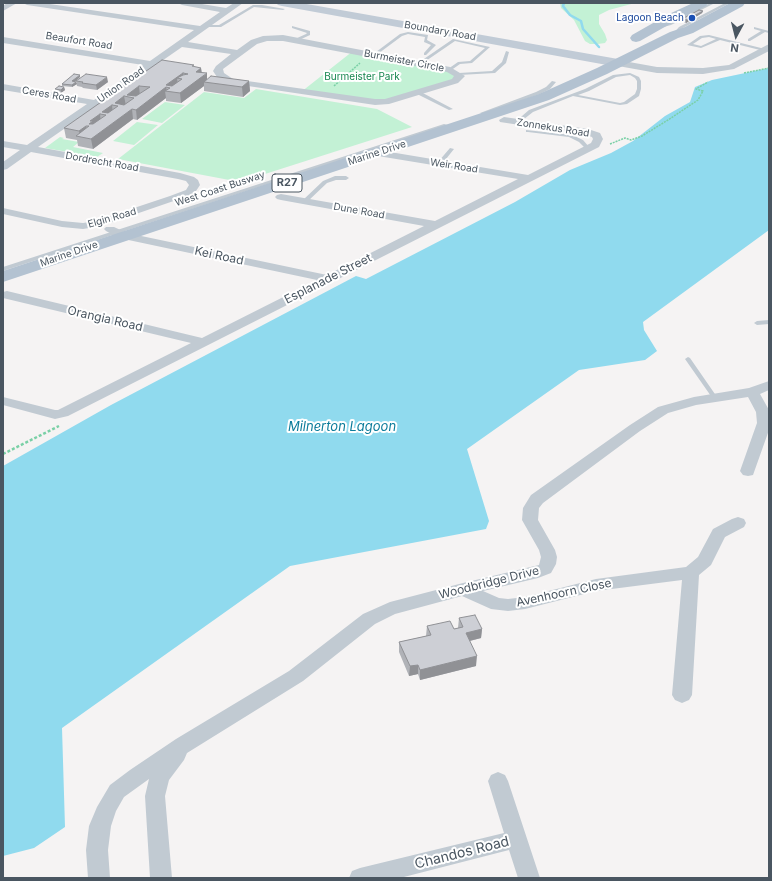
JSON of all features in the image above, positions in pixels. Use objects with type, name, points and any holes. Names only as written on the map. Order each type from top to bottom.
[{"type":"main road","name":"Boundary Road","points":[[311,3],[616,54]]},
{"type":"main road","name":"Marine Drive","points":[[3,264],[116,232],[378,153],[544,97],[616,54],[654,28],[702,3]]},
{"type":"main road","name":"Marine Drive","points":[[3,277],[116,232],[554,82],[616,54],[689,30],[739,3]]},
{"type":"main road","name":"Boundary Road","points":[[282,6],[616,54]]},
{"type":"street","points":[[3,8],[13,3]]},
{"type":"street","points":[[27,3],[205,27]]},
{"type":"street","points":[[182,3],[228,11]]},
{"type":"street","name":"Union Road","points":[[3,167],[239,3]]},
{"type":"street","name":"Burmeister Circle","points":[[266,38],[296,40],[450,70],[459,74],[460,78],[455,81],[386,102],[376,102],[232,81],[224,78],[218,71],[219,68],[254,42],[266,38]]},
{"type":"street","name":"Beaufort Road","points":[[3,40],[152,64]]},
{"type":"street","points":[[182,44],[239,53]]},
{"type":"street","points":[[616,54],[657,70],[688,72],[731,67],[766,49]]},
{"type":"street","name":"Ceres Road","points":[[3,87],[96,103]]},
{"type":"street","name":"Zonnekus Road","points":[[504,120],[588,132],[596,134],[598,139]]},
{"type":"street","name":"Esplanade Street","points":[[3,401],[55,415],[63,413],[595,145],[598,139]]},
{"type":"street","name":"Dordrecht Road","points":[[3,144],[186,177],[194,182],[194,188]]},
{"type":"street","name":"Weir Road","points":[[378,153],[529,178]]},
{"type":"street","name":"Elgin Road","points":[[3,211],[62,224],[84,226],[112,219],[174,198],[194,188]]},
{"type":"street","name":"Dune Road","points":[[281,197],[436,225]]},
{"type":"street","name":"Kei Road","points":[[116,232],[329,279]]},
{"type":"street","name":"Orangia Road","points":[[7,295],[204,342]]},
{"type":"street","name":"Woodbridge Drive","points":[[99,878],[97,850],[100,826],[107,807],[122,788],[184,745],[296,676],[369,619],[390,609],[545,569],[548,564],[549,557],[547,550],[530,520],[531,508],[537,499],[635,428],[663,410],[677,405],[752,392],[769,385]]},
{"type":"street","points":[[748,471],[764,423],[763,412],[752,392]]},
{"type":"street","points":[[682,696],[691,573],[705,561],[719,534],[738,523]]},
{"type":"street","name":"Avenhoorn Close","points":[[463,589],[488,601],[508,605],[525,603],[596,585],[691,573]]},
{"type":"street","name":"Woodbridge Drive","points":[[161,878],[155,796],[160,777],[184,745]]},
{"type":"street","points":[[498,781],[529,878]]},
{"type":"street","name":"Chandos Road","points":[[360,878],[517,839]]},
{"type":"lane","points":[[654,28],[670,24],[713,3]]},
{"type":"lane","points":[[674,35],[680,28],[728,3]]},
{"type":"lane","points":[[205,27],[220,26],[253,6],[282,6]]},
{"type":"lane","points":[[293,27],[309,32],[308,35],[296,40]]},
{"type":"lane","points":[[755,28],[767,31]]},
{"type":"lane","points":[[749,40],[767,31]]},
{"type":"lane","points":[[371,55],[403,34],[411,33],[426,36],[425,41],[434,44],[434,47],[417,64]]},
{"type":"lane","points":[[717,38],[701,47],[690,45],[701,37],[709,36],[766,49]]},
{"type":"lane","points":[[709,36],[697,44],[717,38]]},
{"type":"lane","points":[[417,64],[454,40],[488,47],[471,62],[459,63],[450,70]]},
{"type":"lane","points":[[459,74],[493,72],[505,62],[507,52]]},
{"type":"lane","points":[[517,122],[531,111],[573,95],[620,74],[635,76],[639,81],[637,95],[625,103],[620,104],[573,95]]},
{"type":"lane","points":[[417,92],[451,109]]},
{"type":"lane","points":[[528,131],[570,136],[581,141],[588,148]]},
{"type":"lane","points":[[440,164],[452,149]]},
{"type":"lane","points":[[305,201],[325,182],[335,178],[346,178]]},
{"type":"lane","points":[[3,269],[116,232]]},
{"type":"lane","points":[[757,323],[769,322]]},
{"type":"lane","points":[[688,359],[715,398]]},
{"type":"path","points":[[324,95],[371,55]]},
{"type":"green space","points":[[560,3],[635,3],[609,10],[599,15],[599,24],[607,40],[605,43],[590,44],[585,41],[574,20],[561,8]]},
{"type":"green space","name":"Burmeister Park","points":[[353,51],[450,70],[460,78],[386,102],[301,92]]},
{"type":"green space","points":[[256,89],[377,109],[412,127],[240,182],[118,159],[204,92],[244,98]]},
{"type":"green space","points":[[165,102],[185,105],[162,123],[142,119]]},
{"type":"green space","points":[[137,122],[158,125],[134,145],[113,141]]},
{"type":"green space","points":[[60,137],[64,138],[62,139],[79,142],[73,147],[103,153],[97,157],[45,148]]},
{"type":"water","name":"Milnerton Lagoon","points":[[769,68],[769,230],[643,322],[644,330],[657,351],[645,360],[579,370],[467,449],[489,521],[486,529],[290,566],[62,728],[65,827],[34,848],[3,856],[3,466],[111,405],[356,276],[366,279],[515,202],[570,170],[611,153],[633,141],[665,116],[690,102],[695,87],[712,80]]},
{"type":"building","points":[[699,10],[703,11],[686,20],[682,19]]},
{"type":"building","points":[[162,60],[194,65],[192,66],[201,68],[196,72],[207,73],[180,93],[165,91],[170,88],[166,87],[136,110],[132,109],[91,139],[76,136],[89,126],[86,126],[79,131],[64,128],[124,86],[126,87],[128,85],[126,85]],"holes":[[[183,73],[188,74],[177,78],[182,79],[172,86],[166,85]],[[139,86],[150,87],[136,96],[127,95]],[[124,96],[134,98],[124,105],[115,103]],[[112,105],[118,106],[108,113],[102,112]],[[100,114],[106,115],[93,124],[89,124],[93,121],[90,121]]]},
{"type":"building","points":[[74,74],[80,75],[72,81],[76,82],[72,85],[62,84]]},
{"type":"building","points":[[86,74],[107,77],[96,85],[76,81]]},
{"type":"building","points":[[211,76],[249,81],[242,87],[204,82]]},
{"type":"building","points":[[59,86],[64,87],[61,90],[55,89]]},
{"type":"building","points":[[475,615],[482,629],[466,633],[477,656],[420,670],[418,665],[410,666],[399,642],[431,635],[427,626],[450,621],[454,629],[463,627],[459,618]]},
{"type":"waterway","points":[[564,3],[563,6],[570,15],[581,21],[583,29],[599,47]]},
{"type":"place","name":"Lagoon Beach","points":[[692,18]]}]
